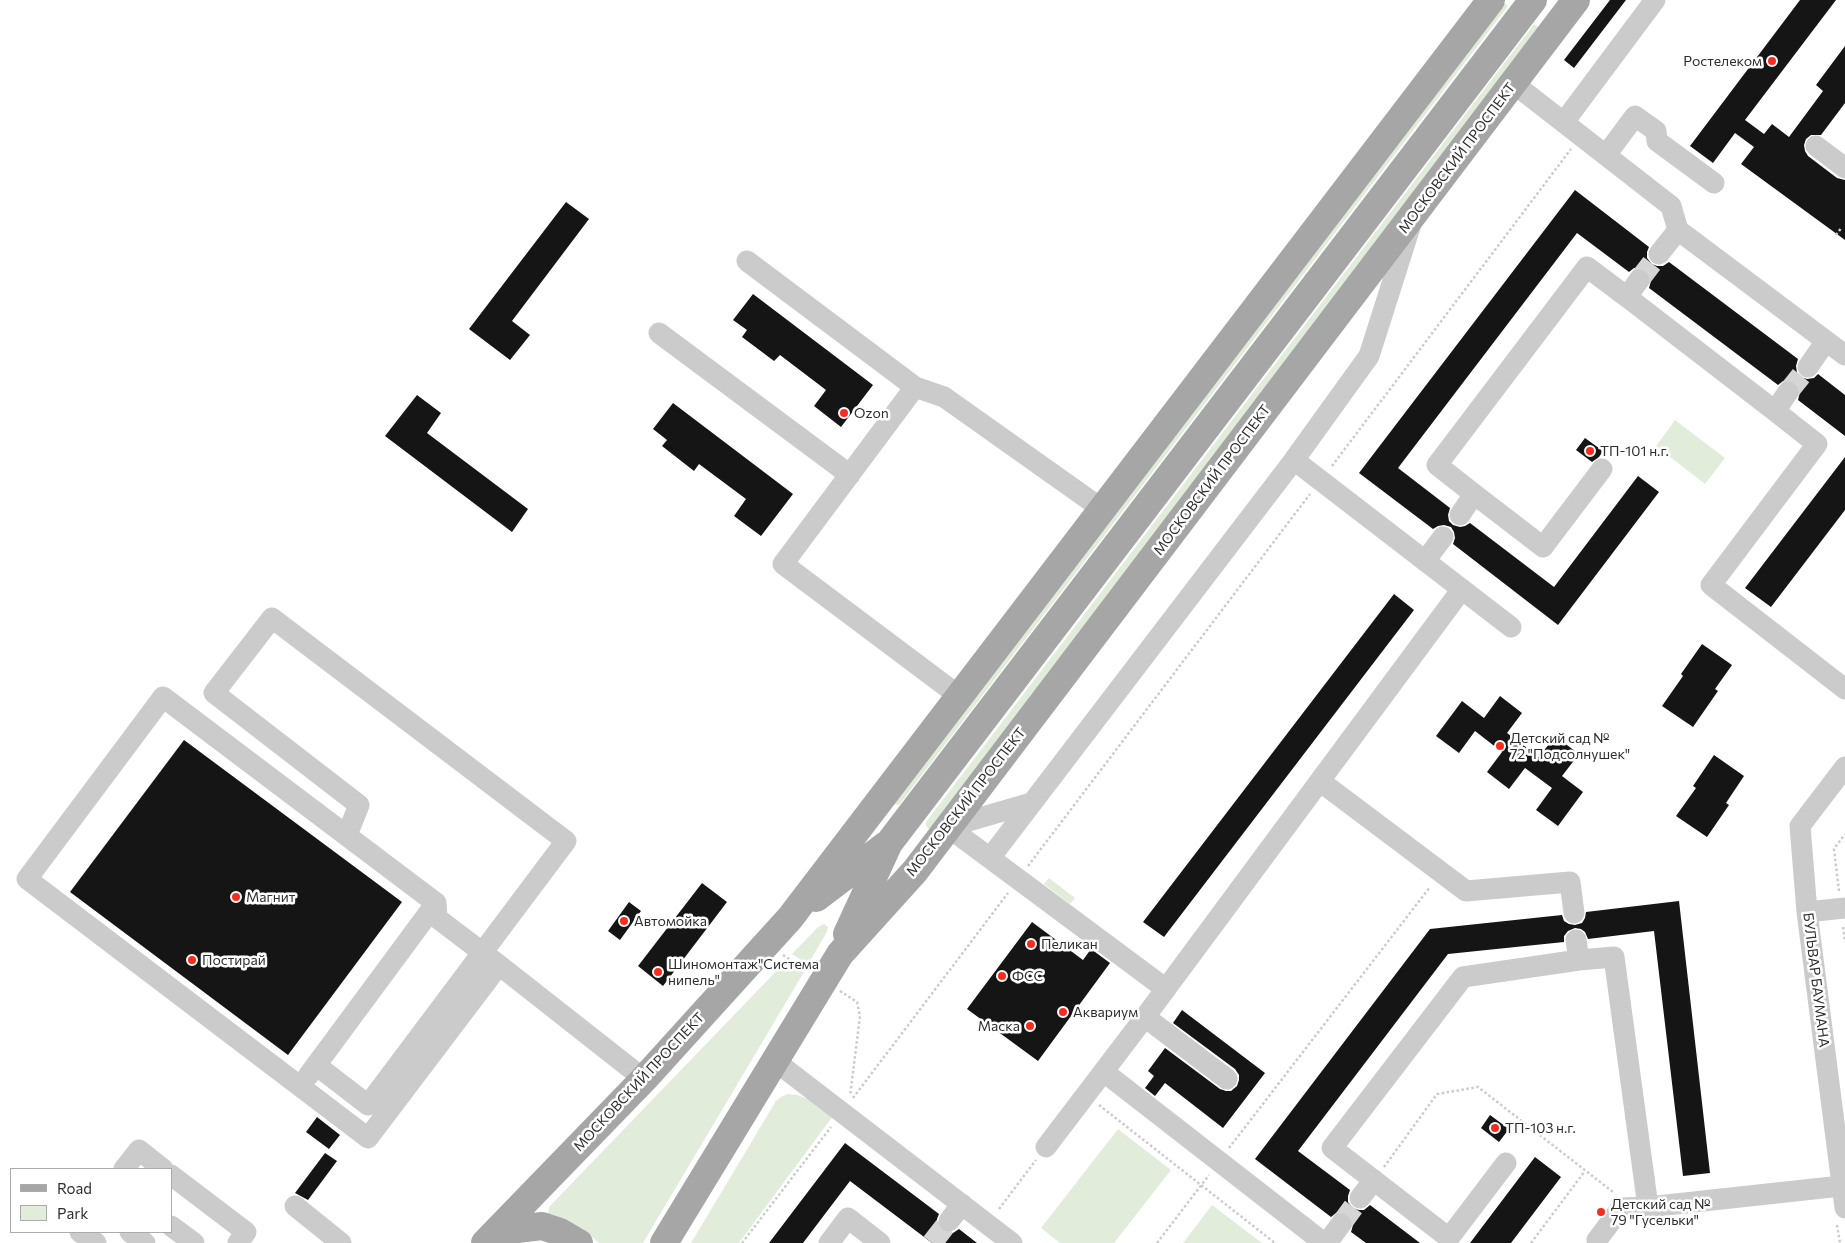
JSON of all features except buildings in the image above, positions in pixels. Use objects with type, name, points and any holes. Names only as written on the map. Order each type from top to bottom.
[{"type":"main road","name":"МОСКОВСКИЙ ПРОСПЕКТ","points":[[485,1243],[644,1079],[796,914],[959,696],[1491,0]]},
{"type":"main road","name":"МОСКОВСКИЙ ПРОСПЕКТ","points":[[664,1243],[824,981],[843,945],[889,843],[1533,0]]},
{"type":"main road","name":"МОСКОВСКИЙ ПРОСПЕКТ","points":[[843,945],[915,871],[1576,0]]},
{"type":"main road","name":"МОСКОВСКИЙ ПРОСПЕКТ","points":[[796,914],[889,843]]},
{"type":"main road","points":[[796,914],[819,903],[835,903],[846,911],[847,925],[843,945]]},
{"type":"main road","points":[[490,1243],[517,1229],[542,1226],[560,1232],[579,1243]]},
{"type":"street","points":[[1564,122],[1655,0]]},
{"type":"street","points":[[1513,83],[1671,206],[1678,230],[1845,355]]},
{"type":"street","points":[[1606,155],[1635,116],[1656,131],[1657,141],[1714,183]]},
{"type":"street","points":[[1816,146],[1845,168]]},
{"type":"street","points":[[990,858],[1294,460],[1369,356],[1414,214]]},
{"type":"street","points":[[1659,254],[1678,230]]},
{"type":"street","points":[[747,261],[915,387],[944,397],[1102,509]]},
{"type":"street","points":[[1602,469],[1543,547],[1437,465],[1587,267],[1633,289],[1775,411],[1817,444],[1710,585],[1845,689]]},
{"type":"street","points":[[658,333],[850,475]]},
{"type":"street","points":[[1808,366],[1826,341]]},
{"type":"street","points":[[915,387],[783,564],[959,696]]},
{"type":"street","points":[[1775,411],[1788,392]]},
{"type":"street","points":[[1294,460],[1511,626]]},
{"type":"street","points":[[1460,515],[1474,494]]},
{"type":"street","points":[[1425,561],[1443,537]]},
{"type":"street","points":[[1046,1146],[1146,1017],[1462,589]]},
{"type":"street","points":[[347,835],[359,804],[214,693],[272,618],[566,841],[490,959],[368,1138],[299,1088],[27,879],[163,697],[436,903],[437,918],[490,959],[644,1079]]},
{"type":"street","name":"БУЛЬВАР БАУМАНА","points":[[1845,767],[1800,826],[1807,912],[1845,1208]]},
{"type":"street","points":[[1321,782],[1466,892],[1570,882],[1574,913]]},
{"type":"street","points":[[948,827],[1032,803]]},
{"type":"street","points":[[948,827],[1166,989]]},
{"type":"street","points":[[299,1088],[436,903]]},
{"type":"street","points":[[1807,912],[1843,909]]},
{"type":"street","points":[[1506,1163],[1449,1238],[1332,1148],[1463,977],[1578,950],[1614,957],[1648,1207]]},
{"type":"street","points":[[316,1065],[368,1105],[490,959]]},
{"type":"street","points":[[1146,1017],[1228,1080]]},
{"type":"street","points":[[775,1061],[1012,1243]]},
{"type":"street","points":[[1104,1072],[1325,1243],[1341,1224]]},
{"type":"street","points":[[125,1168],[138,1150],[163,1168]]},
{"type":"street","points":[[172,1176],[246,1232],[238,1243]]},
{"type":"street","points":[[1360,1198],[1374,1180]]},
{"type":"street","points":[[1597,1240],[1621,1208],[1648,1207],[1842,1186]]},
{"type":"street","points":[[949,1221],[962,1204]]},
{"type":"street","points":[[295,1206],[341,1243]]},
{"type":"street","points":[[829,1243],[848,1218],[880,1243]]},
{"type":"street","points":[[172,1227],[194,1243]]},
{"type":"street","points":[[69,1243],[78,1233]]},
{"type":"street","points":[[81,1233],[96,1243]]},
{"type":"street","points":[[131,1233],[145,1243]]},
{"type":"path","points":[[767,944],[857,1002],[860,1016],[849,1103],[1581,136]]},
{"type":"path","points":[[1836,235],[1842,227]]},
{"type":"path","points":[[1845,834],[1834,849],[1843,909],[1845,942]]},
{"type":"path","points":[[1157,1243],[1441,873]]},
{"type":"path","points":[[1374,1180],[1437,1094],[1478,1087],[1616,1195]]},
{"type":"path","points":[[1086,1095],[1276,1243]]},
{"type":"path","points":[[742,1243],[842,1112]]},
{"type":"path","points":[[988,1224],[1046,1146]]},
{"type":"path","points":[[1531,1243],[1586,1171]]},
{"type":"green space","points":[[1501,1],[1508,6],[899,805],[892,804]]},
{"type":"green space","points":[[1534,24],[1541,29],[933,827],[929,829],[926,826],[926,822]]},
{"type":"green space","points":[[1675,420],[1725,458],[1705,484],[1656,446]]},
{"type":"green space","points":[[1049,878],[1075,898],[1070,904],[1044,884]]},
{"type":"green space","points":[[824,924],[828,927],[827,932],[808,964],[792,954],[818,927]]},
{"type":"green space","points":[[786,961],[804,972],[643,1243],[599,1243],[583,1229],[548,1214],[549,1207]]},
{"type":"green space","points":[[788,1094],[808,1099],[833,1116],[739,1243],[691,1243],[776,1101]]},
{"type":"green space","points":[[1118,1129],[1171,1170],[1114,1243],[1060,1243],[1041,1228]]},
{"type":"green space","points":[[1212,1205],[1262,1243],[1183,1243]]},
{"type":"tunnel","points":[[1639,280],[1659,254]]},
{"type":"tunnel","points":[[1788,392],[1808,367]]},
{"type":"tunnel","points":[[1341,1224],[1360,1198]]},
{"type":"tunnel","points":[[932,1243],[949,1221]]},
{"type":"place","name":"Ростелеком","points":[[1772,61]]},
{"type":"place","name":"Ozon","points":[[844,413]]},
{"type":"place","name":"ТП-101 н.г.","points":[[1590,451]]},
{"type":"place","name":"Детский сад № 72 \"Подсолнушек\"","points":[[1500,746]]},
{"type":"place","name":"Магнит","points":[[236,897]]},
{"type":"place","name":"Автомойка","points":[[624,921]]},
{"type":"place","name":"Пеликан","points":[[1031,944]]},
{"type":"place","name":"Постирай","points":[[192,960]]},
{"type":"place","name":"Шиномонтаж\"Система нипель\"","points":[[658,972]]},
{"type":"place","name":"ФСС","points":[[1002,976]]},
{"type":"place","name":"Аквариум","points":[[1063,1012]]},
{"type":"place","name":"Маска","points":[[1030,1026]]},
{"type":"place","name":"ТП-103 н.г.","points":[[1495,1128]]},
{"type":"place","name":"Детский сад № 79 \"Гусельки\"","points":[[1601,1212]]}]
